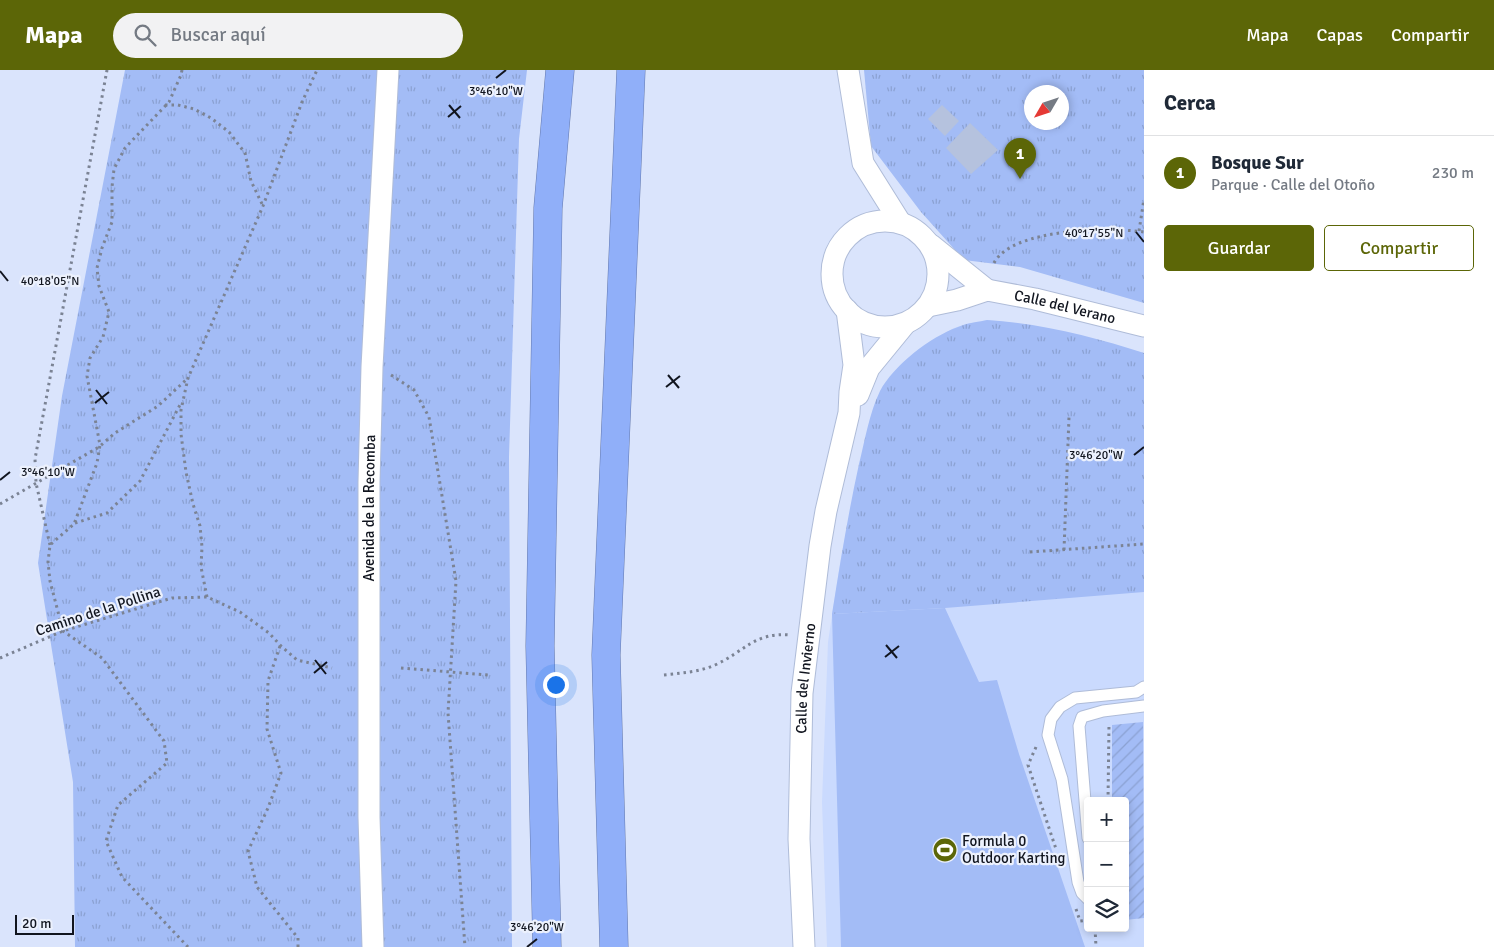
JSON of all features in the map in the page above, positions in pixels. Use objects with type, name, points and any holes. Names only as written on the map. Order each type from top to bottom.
[{"type":"highway","points":[[547,947],[540,646],[548,208],[560,70]]},
{"type":"highway","points":[[614,947],[606,655],[631,70]]},
{"type":"street","name":"Avenida de la Recomba","points":[[373,947],[368,817],[369,482],[372,367],[388,70]]},
{"type":"street","points":[[848,70],[863,163],[900,222]]},
{"type":"street","points":[[929,243],[937,260],[938,278],[935,293],[928,306],[918,316],[904,324],[890,327],[876,326],[858,320],[843,307],[834,290],[831,271],[836,252],[846,236],[862,225],[881,220],[900,222],[916,230],[929,243],[987,290]]},
{"type":"street","points":[[928,306],[957,300],[987,290]]},
{"type":"street","name":"Calle del Verano","points":[[987,290],[1035,299],[1144,326]]},
{"type":"street","name":"Calle del Invierno","points":[[847,310],[854,365],[850,392],[850,413]]},
{"type":"street","name":"Calle del Invierno","points":[[804,947],[799,839],[802,693],[820,546],[826,511],[850,413],[869,368],[904,324]]},
{"type":"lane","points":[[1084,895],[1078,882],[1062,779],[1048,735],[1051,719],[1060,707],[1075,698],[1136,692],[1144,687]]},
{"type":"lane","points":[[1085,797],[1079,726],[1082,717],[1144,706]]},
{"type":"path","points":[[107,70],[35,459],[36,484],[50,545],[48,562],[50,581],[64,630],[102,658],[164,741],[167,763],[118,805],[106,841],[122,877],[188,947]]},
{"type":"path","points":[[74,524],[97,463],[100,447],[87,376],[90,358],[103,337],[109,312],[99,286],[97,268],[112,222],[114,169],[125,148],[169,102],[182,70]]},
{"type":"path","points":[[207,597],[202,567],[200,526],[186,472],[181,434],[181,410],[188,378],[263,206],[302,102],[317,70]]},
{"type":"path","points":[[165,106],[178,105],[194,109],[211,118],[229,132],[245,153],[251,181],[263,206]]},
{"type":"path","points":[[1139,231],[1144,200]]},
{"type":"path","points":[[994,263],[997,257],[1007,249],[1028,240],[1079,230],[1144,232]]},
{"type":"path","points":[[372,367],[395,377],[414,390],[429,417],[456,580],[448,713],[465,947]]},
{"type":"path","points":[[0,504],[100,447],[115,433],[158,406],[188,378]]},
{"type":"path","points":[[50,545],[74,524],[108,512],[140,481],[184,398]]},
{"type":"path","points":[[1064,550],[1069,417]]},
{"type":"path","points":[[1030,552],[1144,544]]},
{"type":"path","name":"Camino de la Pollina","points":[[0,658],[64,630],[172,598],[207,597],[240,612],[269,633],[280,646],[297,660],[332,668]]},
{"type":"path","points":[[664,675],[701,670],[716,664],[761,637],[780,634],[798,636]]},
{"type":"path","points":[[280,646],[268,681],[267,729],[281,773],[268,808],[248,851],[257,888],[298,938],[298,947]]},
{"type":"path","points":[[400,668],[488,675]]},
{"type":"path","points":[[1108,797],[1109,723],[1117,722]]},
{"type":"path","points":[[1095,932],[1096,947]]},
{"type":"shaded area","points":[[987,320],[1015,323],[1046,328],[1144,353],[1144,947],[827,947],[822,802],[828,642],[841,557],[867,432],[874,406],[881,391],[900,365],[918,350],[952,329],[965,324]]},
{"type":"green space","points":[[125,70],[527,70],[519,139],[509,457],[512,947],[75,947],[73,782],[38,563],[62,396]]},
{"type":"green space","points":[[864,70],[1144,70],[1144,303],[1020,267],[964,260],[921,212],[871,146]]},
{"type":"green space","points":[[987,320],[1027,324],[1067,332],[1144,353],[1144,592],[945,608],[832,614],[859,464],[870,418],[880,391],[894,371],[925,345],[958,327]]},
{"type":"green space","name":"Formula 0 Outdoor Karting","points":[[945,608],[979,682],[997,680],[1019,754],[1085,947],[841,947],[832,614]]},
{"type":"green space","points":[[1143,722],[1144,918],[1129,920],[1129,797],[1112,797],[1112,725]]},
{"type":"building","points":[[942,105],[959,121],[945,136],[928,119]]},
{"type":"building","points":[[970,123],[998,150],[971,174],[946,148]]},
{"type":"place","name":"Bosque Sur","points":[[1020,179]]},
{"type":"place","name":"Formula 0 Outdoor Karting","points":[[945,850]]}]
